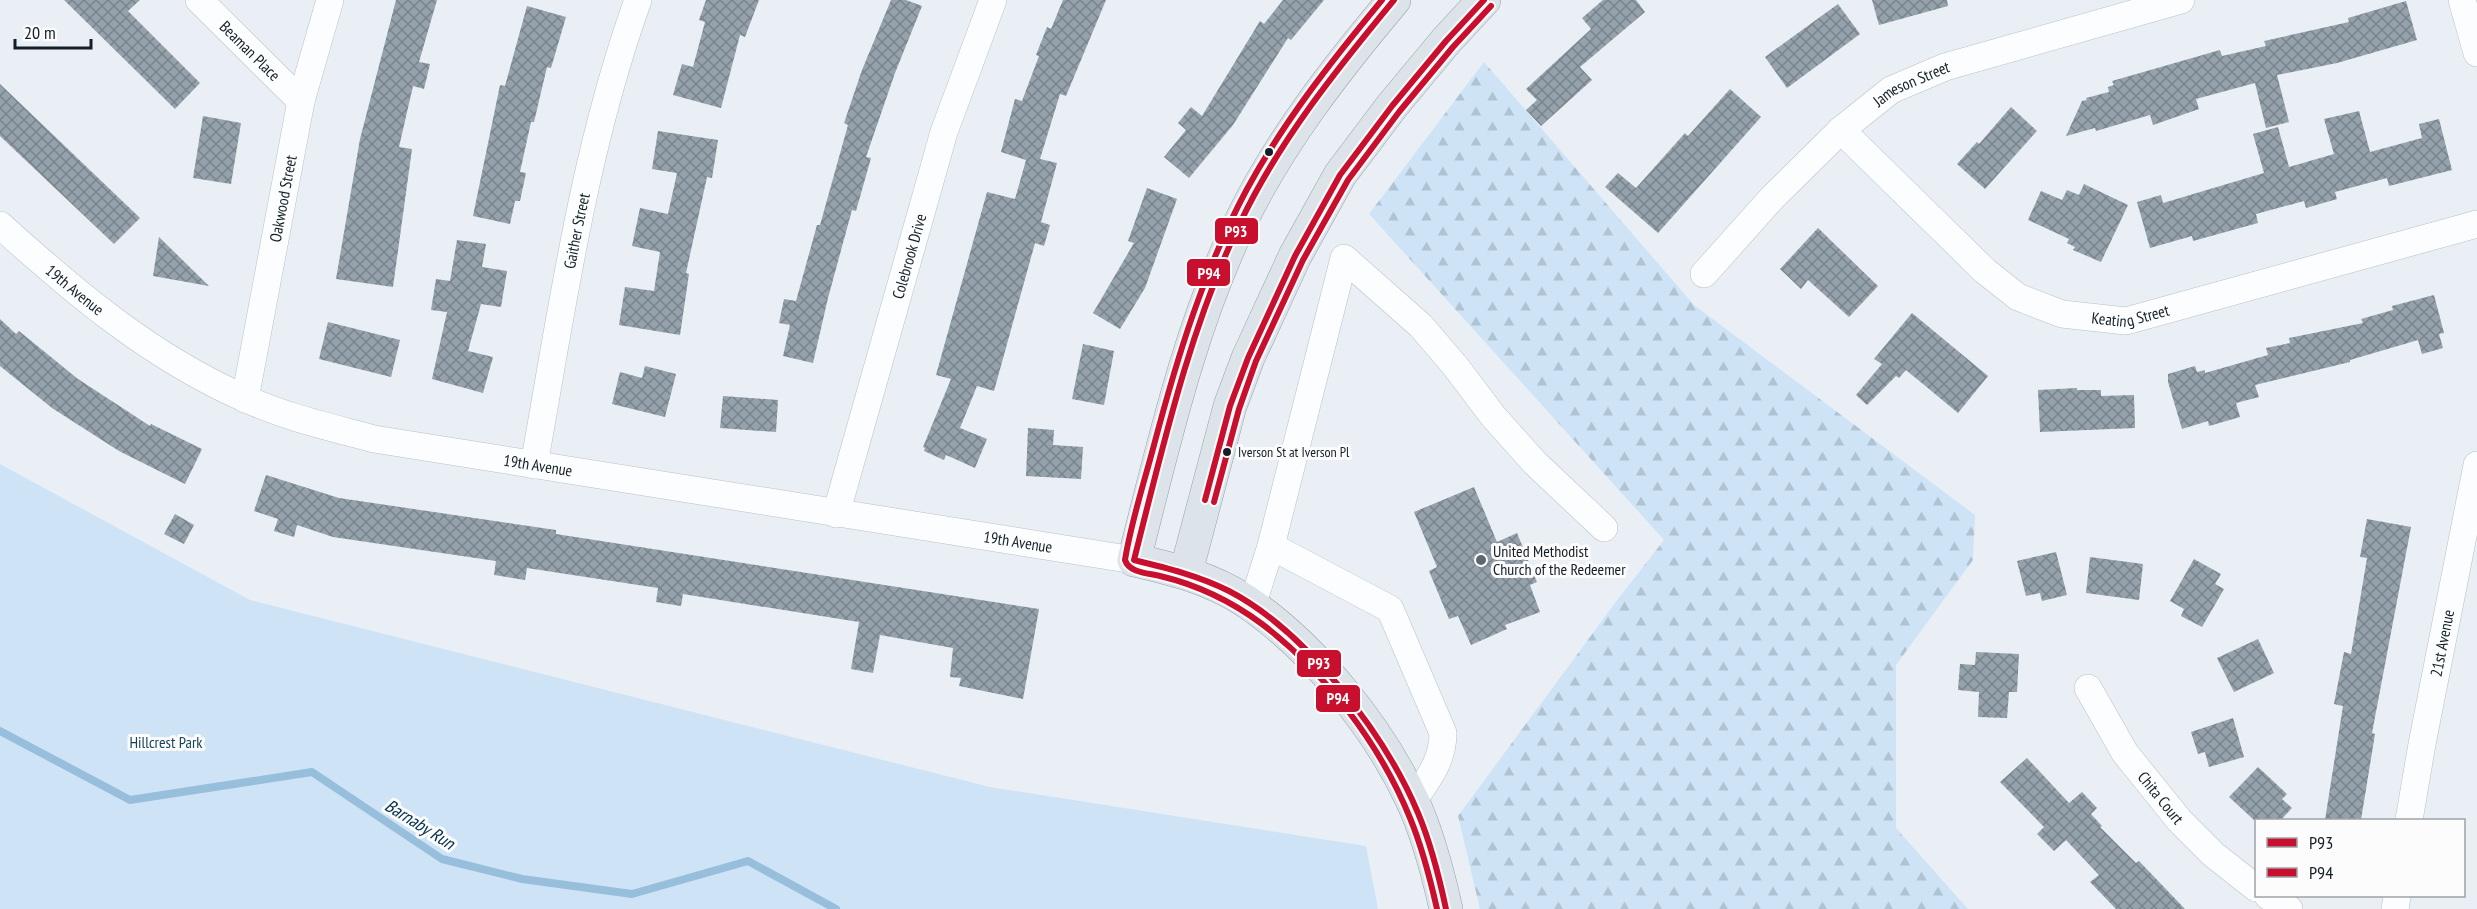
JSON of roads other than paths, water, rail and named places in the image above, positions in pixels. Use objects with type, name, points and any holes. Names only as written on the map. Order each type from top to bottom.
[{"type":"main road","points":[[1394,0],[1350,52],[1308,110],[1274,162],[1240,223],[1188,357],[1134,560],[1186,572],[1217,585],[1252,606],[1290,637],[1339,688],[1371,731],[1413,801],[1446,909]]},
{"type":"main road","points":[[1186,572],[1230,406],[1248,358],[1295,256],[1340,174],[1392,106],[1446,41],[1484,0]]},
{"type":"street","name":"Beaman Place","points":[[199,0],[301,101]]},
{"type":"street","name":"Oakwood Street","points":[[244,399],[301,101],[330,0]]},
{"type":"street","name":"Gaither Street","points":[[534,465],[596,136],[616,60],[638,0]]},
{"type":"street","name":"Colebrook Drive","points":[[836,513],[944,132],[993,0]]},
{"type":"street","name":"Jameson Street","points":[[1704,274],[1772,198],[1841,130],[1891,90],[1945,67],[2181,0]]},
{"type":"street","points":[[2462,0],[2477,53]]},
{"type":"street","name":"Keating Street","points":[[1841,130],[2001,285],[2033,304],[2070,315],[2126,321],[2477,224]]},
{"type":"street","name":"19th Avenue","points":[[0,225],[60,280],[141,342],[198,376],[244,399],[302,420],[374,439],[1134,560]]},
{"type":"street","points":[[1252,606],[1270,546],[1344,258],[1420,326],[1456,367],[1493,416],[1535,463],[1604,528]]},
{"type":"street","name":"21st Avenue","points":[[2409,819],[2477,465]]},
{"type":"street","points":[[1270,546],[1390,609],[1443,733],[1443,746],[1437,766],[1413,801]]},
{"type":"street","name":"Chita Court","points":[[2088,688],[2125,753],[2179,820],[2214,855],[2255,887]]},
{"type":"street","points":[[2270,897],[2289,909]]},
{"type":"waterway","name":"Barnaby Run","points":[[0,731],[130,800],[312,772],[442,859],[522,879],[632,894],[748,861],[836,909]]},
{"type":"place","name":"Iverson St at Iverson Pl","points":[[1227,452]]},
{"type":"place","name":"United Methodist Church of the Redeemer","points":[[1481,560]]},
{"type":"park label","name":"Hillcrest Park","points":[[166,742]]}]
